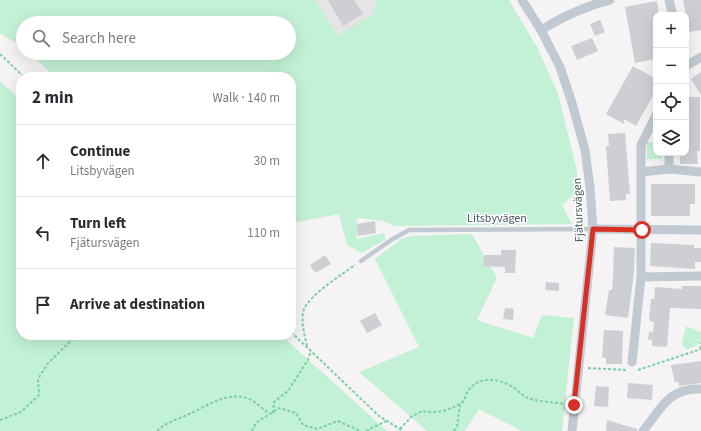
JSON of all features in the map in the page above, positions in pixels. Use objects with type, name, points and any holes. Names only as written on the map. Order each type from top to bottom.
[{"type":"street","name":"Fjätursvägen","points":[[522,0],[541,30],[560,67],[585,150],[590,187],[593,229],[572,431]]},
{"type":"street","points":[[541,30],[595,2],[610,0]]},
{"type":"street","points":[[669,0],[672,12]]},
{"type":"street","points":[[689,64],[701,57]]},
{"type":"street","points":[[632,362],[641,277],[641,145],[654,120]]},
{"type":"street","points":[[669,156],[669,169]]},
{"type":"street","points":[[642,172],[669,169],[701,172]]},
{"type":"street","name":"Litsbyvägen","points":[[593,229],[701,230]]},
{"type":"street","points":[[641,277],[701,276]]},
{"type":"street","points":[[643,431],[668,398],[689,388],[701,389]]},
{"type":"lane","name":"Litsbyvägen","points":[[361,261],[391,240],[409,230],[593,229]]},
{"type":"path","points":[[0,54],[19,72]]},
{"type":"path","points":[[307,348],[303,329],[304,310],[320,291],[361,261]]},
{"type":"path","points":[[296,337],[379,416],[403,431]]},
{"type":"path","points":[[0,420],[21,412],[39,395],[38,379],[48,363],[73,340]]},
{"type":"path","points":[[700,349],[701,343]]},
{"type":"path","points":[[271,414],[274,402],[288,391],[308,360],[311,352]]},
{"type":"path","points":[[400,429],[411,417],[422,411],[433,413],[455,408],[464,401],[466,393],[476,382],[482,379],[502,381],[528,398],[574,405]]},
{"type":"path","points":[[157,431],[165,423],[176,420],[215,401],[230,397],[252,400],[271,414]]},
{"type":"path","points":[[454,431],[457,426],[460,404]]},
{"type":"path","points":[[252,431],[256,423],[279,408],[296,413],[303,425],[317,429],[338,421],[360,431]]},
{"type":"path","points":[[366,431],[386,421]]},
{"type":"shaded area","points":[[316,0],[376,0],[374,14],[337,35]]},
{"type":"green space","points":[[0,0],[316,0],[337,35],[373,14],[376,0],[509,0],[538,49],[558,94],[577,171],[577,192],[562,205],[572,224],[395,226],[383,221],[357,218],[357,239],[384,233],[386,239],[362,253],[347,245],[339,214],[296,222],[296,72],[50,72],[37,60],[296,60],[296,16],[16,16],[16,43],[0,33]]},
{"type":"green space","points":[[0,81],[16,96],[16,340],[287,340],[387,431],[0,431]]},
{"type":"green space","points":[[647,142],[653,142],[653,156],[662,156],[662,159],[647,159]]},
{"type":"green space","points":[[472,234],[497,278],[477,320],[533,338],[542,315],[574,318],[562,431],[522,431],[479,409],[465,431],[427,431],[359,372],[419,347],[375,259],[401,239],[411,236]]},
{"type":"green space","points":[[686,326],[701,332],[701,343],[687,350],[682,344]]},
{"type":"building","points":[[328,0],[354,0],[363,14],[343,26]]},
{"type":"building","points":[[683,0],[701,0],[701,30],[689,32],[689,12],[685,12]]},
{"type":"building","points":[[657,1],[659,12],[653,12],[653,59],[635,63],[625,7]]},
{"type":"building","points":[[600,20],[605,32],[595,36],[590,24]]},
{"type":"building","points":[[592,38],[598,51],[577,60],[571,46]]},
{"type":"building","points":[[633,66],[653,77],[653,95],[636,126],[624,119],[624,124],[606,114]]},
{"type":"building","points":[[701,72],[701,95],[691,79]]},
{"type":"building","points":[[689,97],[700,97],[700,151],[697,151],[698,164],[680,164],[680,156],[689,156]]},
{"type":"building","points":[[625,133],[630,194],[626,194],[626,200],[610,201],[606,146],[609,146],[608,134]]},
{"type":"building","points":[[651,184],[695,184],[695,204],[690,204],[690,216],[651,216]]},
{"type":"building","points":[[375,221],[376,233],[358,236],[357,224]]},
{"type":"building","points":[[651,243],[694,245],[694,248],[701,248],[701,262],[695,262],[695,269],[650,266]]},
{"type":"building","points":[[614,247],[635,248],[634,273],[628,318],[605,315],[609,290],[612,290]]},
{"type":"building","points":[[501,250],[516,250],[515,273],[505,273],[505,267],[483,266],[484,255],[501,255]]},
{"type":"building","points":[[325,255],[331,264],[315,273],[310,265]]},
{"type":"building","points":[[546,282],[559,283],[559,291],[545,290]]},
{"type":"building","points":[[682,286],[701,286],[701,309],[670,308],[667,347],[652,346],[652,340],[648,340],[649,332],[653,332],[654,322],[650,321],[649,319],[651,299],[654,299],[655,287],[682,289]]},
{"type":"building","points":[[505,308],[514,309],[513,320],[503,319]]},
{"type":"building","points":[[375,313],[382,325],[367,333],[360,321]]},
{"type":"building","points":[[604,330],[623,331],[622,364],[606,364],[606,358],[602,358]]},
{"type":"building","points":[[701,361],[701,383],[679,386],[678,381],[675,383],[671,365]]},
{"type":"building","points":[[628,383],[653,385],[652,400],[627,398]]},
{"type":"building","points":[[596,386],[609,387],[608,407],[594,406]]},
{"type":"building","points":[[607,420],[637,429],[637,431],[606,431]]},
{"type":"route","points":[[574,405],[593,229],[642,230]]}]
